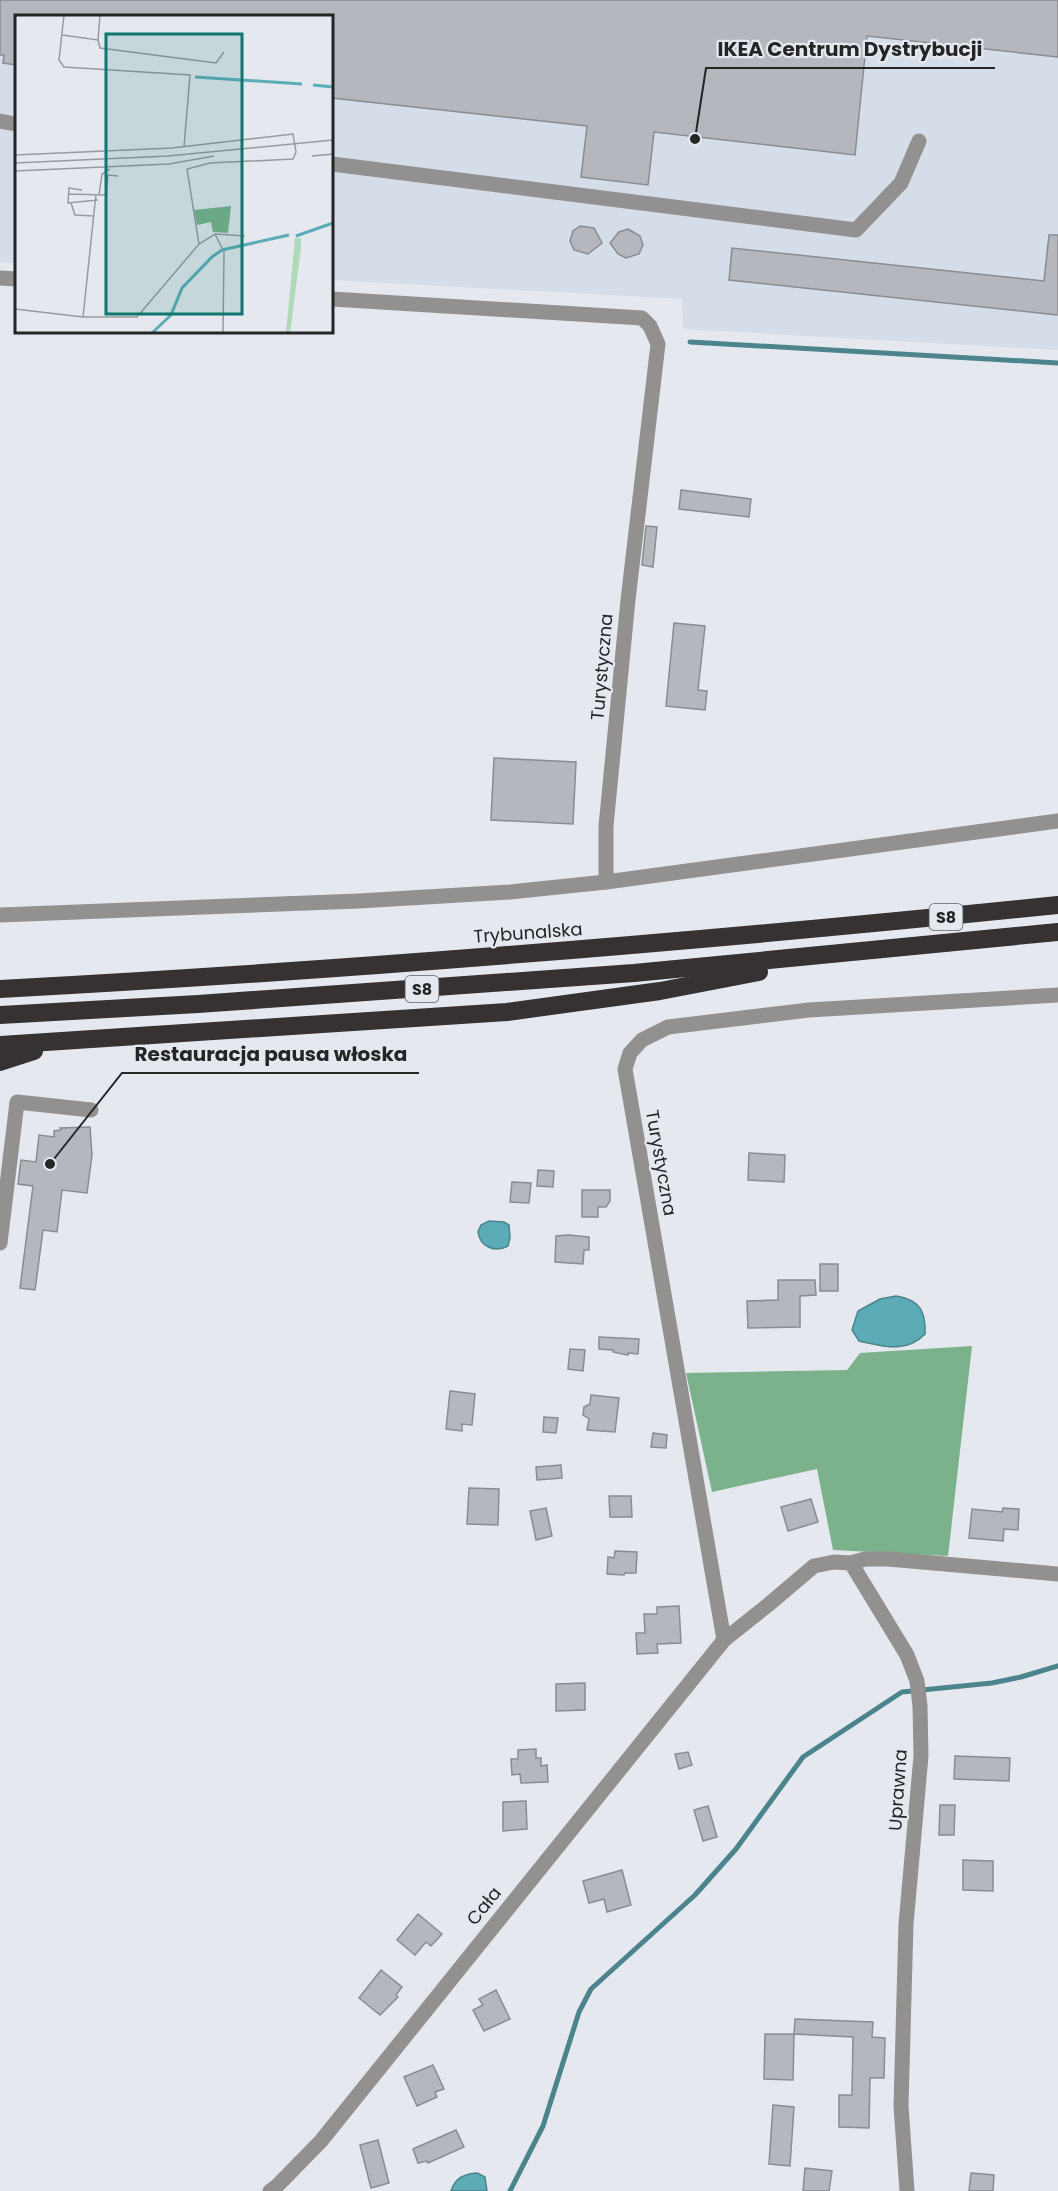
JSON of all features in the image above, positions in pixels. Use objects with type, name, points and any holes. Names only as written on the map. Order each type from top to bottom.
[{"type":"highway","name":"Trybunalska","points":[[0,989],[572,951],[1058,905]]},
{"type":"highway","name":"S8","points":[[0,1015],[437,988],[843,954],[1058,932]]},
{"type":"highway","points":[[0,1045],[354,1024],[534,1010],[660,991],[843,954]]},
{"type":"highway","points":[[0,1062],[62,1042]]},
{"type":"street","points":[[0,122],[15,124]]},
{"type":"street","points":[[333,164],[856,231],[901,183],[919,141]]},
{"type":"street","points":[[0,278],[15,279]]},
{"type":"street","name":"Turystyczna","points":[[333,299],[642,318],[650,326],[658,344],[627,612],[606,826],[606,882]]},
{"type":"street","points":[[0,915],[510,892],[606,882],[1058,821]]},
{"type":"street","name":"Turystyczna","points":[[724,1640],[625,1069],[630,1053],[642,1040],[668,1027],[809,1010],[1058,995]]},
{"type":"street","points":[[0,1243],[17,1102],[91,1110]]},
{"type":"street","points":[[724,1640],[814,1566],[834,1562],[850,1563],[865,1559],[888,1559],[1058,1574]]},
{"type":"street","name":"Uprawna","points":[[850,1563],[907,1655],[917,1681],[920,1701],[921,1755],[906,1924],[902,2106],[906,2191]]},
{"type":"street","name":"Cała","points":[[270,2191],[321,2141],[724,1640]]},
{"type":"shaded area","points":[[0,0],[1058,0],[1058,350],[683,329],[682,299],[333,280],[333,15],[15,15],[15,263],[0,262]]},
{"type":"green space","points":[[972,1346],[948,1556],[833,1550],[817,1469],[712,1492],[686,1373],[847,1370],[860,1353]]},
{"type":"water","points":[[489,1221],[504,1222],[509,1225],[508,1246],[493,1249],[482,1242],[478,1232],[481,1225]]},
{"type":"water","points":[[896,1296],[911,1300],[920,1308],[923,1313],[925,1334],[910,1344],[894,1347],[859,1341],[852,1330],[858,1311],[880,1299]]},
{"type":"water","points":[[477,2173],[485,2177],[487,2191],[451,2191],[461,2178]]},
{"type":"building","points":[[0,0],[1058,0],[1058,57],[867,36],[855,155],[654,132],[648,185],[581,177],[587,126],[333,98],[333,15],[15,15],[15,65],[3,63],[4,55],[0,55]]},
{"type":"building","points":[[580,226],[594,228],[602,243],[588,254],[574,250],[570,241],[573,231]]},
{"type":"building","points":[[628,229],[640,236],[643,245],[639,254],[626,258],[618,254],[610,243],[619,232]]},
{"type":"building","points":[[1049,235],[1058,235],[1058,315],[729,280],[732,248],[1044,281]]},
{"type":"building","points":[[681,490],[751,499],[749,517],[679,509]]},
{"type":"building","points":[[646,526],[657,527],[653,567],[642,565]]},
{"type":"building","points":[[674,623],[705,626],[698,690],[707,691],[705,710],[666,706]]},
{"type":"building","points":[[494,758],[576,762],[573,824],[491,820]]},
{"type":"building","points":[[90,1127],[92,1155],[87,1193],[62,1190],[57,1232],[43,1230],[35,1290],[20,1288],[33,1186],[18,1184],[21,1160],[36,1162],[39,1135],[54,1137],[54,1131],[61,1130],[60,1128]]},
{"type":"building","points":[[749,1153],[785,1155],[784,1182],[748,1180]]},
{"type":"building","points":[[538,1170],[554,1171],[553,1187],[537,1186]]},
{"type":"building","points":[[512,1182],[531,1183],[529,1203],[510,1202]]},
{"type":"building","points":[[582,1190],[610,1190],[610,1201],[606,1207],[598,1207],[598,1217],[582,1217]]},
{"type":"building","points":[[556,1236],[589,1237],[589,1250],[584,1250],[583,1264],[555,1262]]},
{"type":"building","points":[[820,1264],[838,1264],[838,1291],[820,1291]]},
{"type":"building","points":[[778,1280],[815,1280],[816,1295],[800,1296],[800,1327],[748,1328],[747,1301],[778,1300]]},
{"type":"building","points":[[599,1337],[639,1339],[638,1354],[628,1353],[628,1355],[613,1352],[613,1350],[599,1349]]},
{"type":"building","points":[[570,1349],[585,1350],[583,1371],[568,1369]]},
{"type":"building","points":[[450,1391],[475,1394],[472,1425],[462,1424],[462,1431],[446,1429]]},
{"type":"building","points":[[591,1395],[619,1398],[615,1432],[587,1430],[589,1419],[583,1415],[584,1407],[590,1404]]},
{"type":"building","points":[[544,1417],[558,1418],[556,1433],[543,1432]]},
{"type":"building","points":[[653,1433],[667,1435],[666,1448],[651,1447]]},
{"type":"building","points":[[561,1465],[562,1478],[537,1480],[536,1467]]},
{"type":"building","points":[[469,1488],[499,1489],[498,1525],[467,1524]]},
{"type":"building","points":[[609,1496],[631,1496],[632,1517],[610,1517]]},
{"type":"building","points":[[811,1499],[818,1522],[788,1531],[781,1507]]},
{"type":"building","points":[[546,1508],[552,1536],[536,1540],[530,1511]]},
{"type":"building","points":[[1003,1508],[1019,1509],[1018,1530],[1004,1529],[1003,1541],[969,1538],[972,1509],[1002,1512]]},
{"type":"building","points":[[615,1551],[637,1552],[636,1573],[607,1574],[608,1557],[614,1558]]},
{"type":"building","points":[[679,1606],[681,1643],[657,1644],[658,1653],[637,1654],[636,1633],[645,1633],[644,1614],[657,1614],[657,1607]]},
{"type":"building","points":[[585,1683],[585,1710],[556,1711],[556,1684]]},
{"type":"building","points":[[536,1749],[536,1758],[541,1758],[541,1766],[547,1765],[548,1782],[521,1783],[520,1774],[512,1775],[511,1759],[518,1759],[518,1750]]},
{"type":"building","points":[[688,1752],[692,1765],[679,1769],[675,1754]]},
{"type":"building","points":[[955,1756],[1010,1758],[1009,1781],[954,1779]]},
{"type":"building","points":[[526,1801],[527,1829],[503,1831],[503,1802]]},
{"type":"building","points":[[940,1805],[955,1805],[954,1835],[939,1835]]},
{"type":"building","points":[[708,1806],[717,1837],[703,1841],[694,1810]]},
{"type":"building","points":[[963,1860],[993,1861],[993,1891],[963,1890]]},
{"type":"building","points":[[622,1870],[631,1905],[607,1912],[604,1899],[589,1903],[583,1881]]},
{"type":"building","points":[[418,1914],[442,1934],[431,1946],[426,1942],[415,1955],[397,1940]]},
{"type":"building","points":[[381,1970],[402,1987],[396,1995],[398,1997],[380,2015],[359,1998]]},
{"type":"building","points":[[496,1990],[510,2019],[484,2031],[473,2010],[483,2005],[479,1999]]},
{"type":"building","points":[[795,2019],[873,2022],[872,2037],[885,2038],[884,2078],[870,2078],[869,2128],[839,2127],[839,2095],[852,2095],[853,2037],[794,2034]]},
{"type":"building","points":[[765,2034],[794,2034],[793,2080],[764,2079]]},
{"type":"building","points":[[433,2065],[444,2089],[435,2092],[437,2097],[417,2106],[404,2077]]},
{"type":"building","points":[[773,2105],[794,2107],[790,2166],[769,2164]]},
{"type":"building","points":[[456,2130],[464,2147],[428,2163],[427,2161],[418,2163],[413,2149]]},
{"type":"building","points":[[378,2140],[389,2183],[371,2188],[360,2145]]},
{"type":"building","points":[[805,2168],[832,2171],[829,2191],[803,2191]]},
{"type":"building","points":[[971,2173],[994,2175],[993,2191],[969,2191]]},
{"type":"waterway","points":[[690,342],[1058,363]]},
{"type":"waterway","points":[[510,2191],[543,2126],[579,2012],[591,1989],[695,1895],[736,1849],[803,1757],[902,1692],[992,1683],[1058,1666]]},
{"type":"place","name":"IKEA Centrum Dystrybucji","points":[[695,139]]},
{"type":"place","name":"Restauracja pausa włoska","points":[[50,1164]]}]
